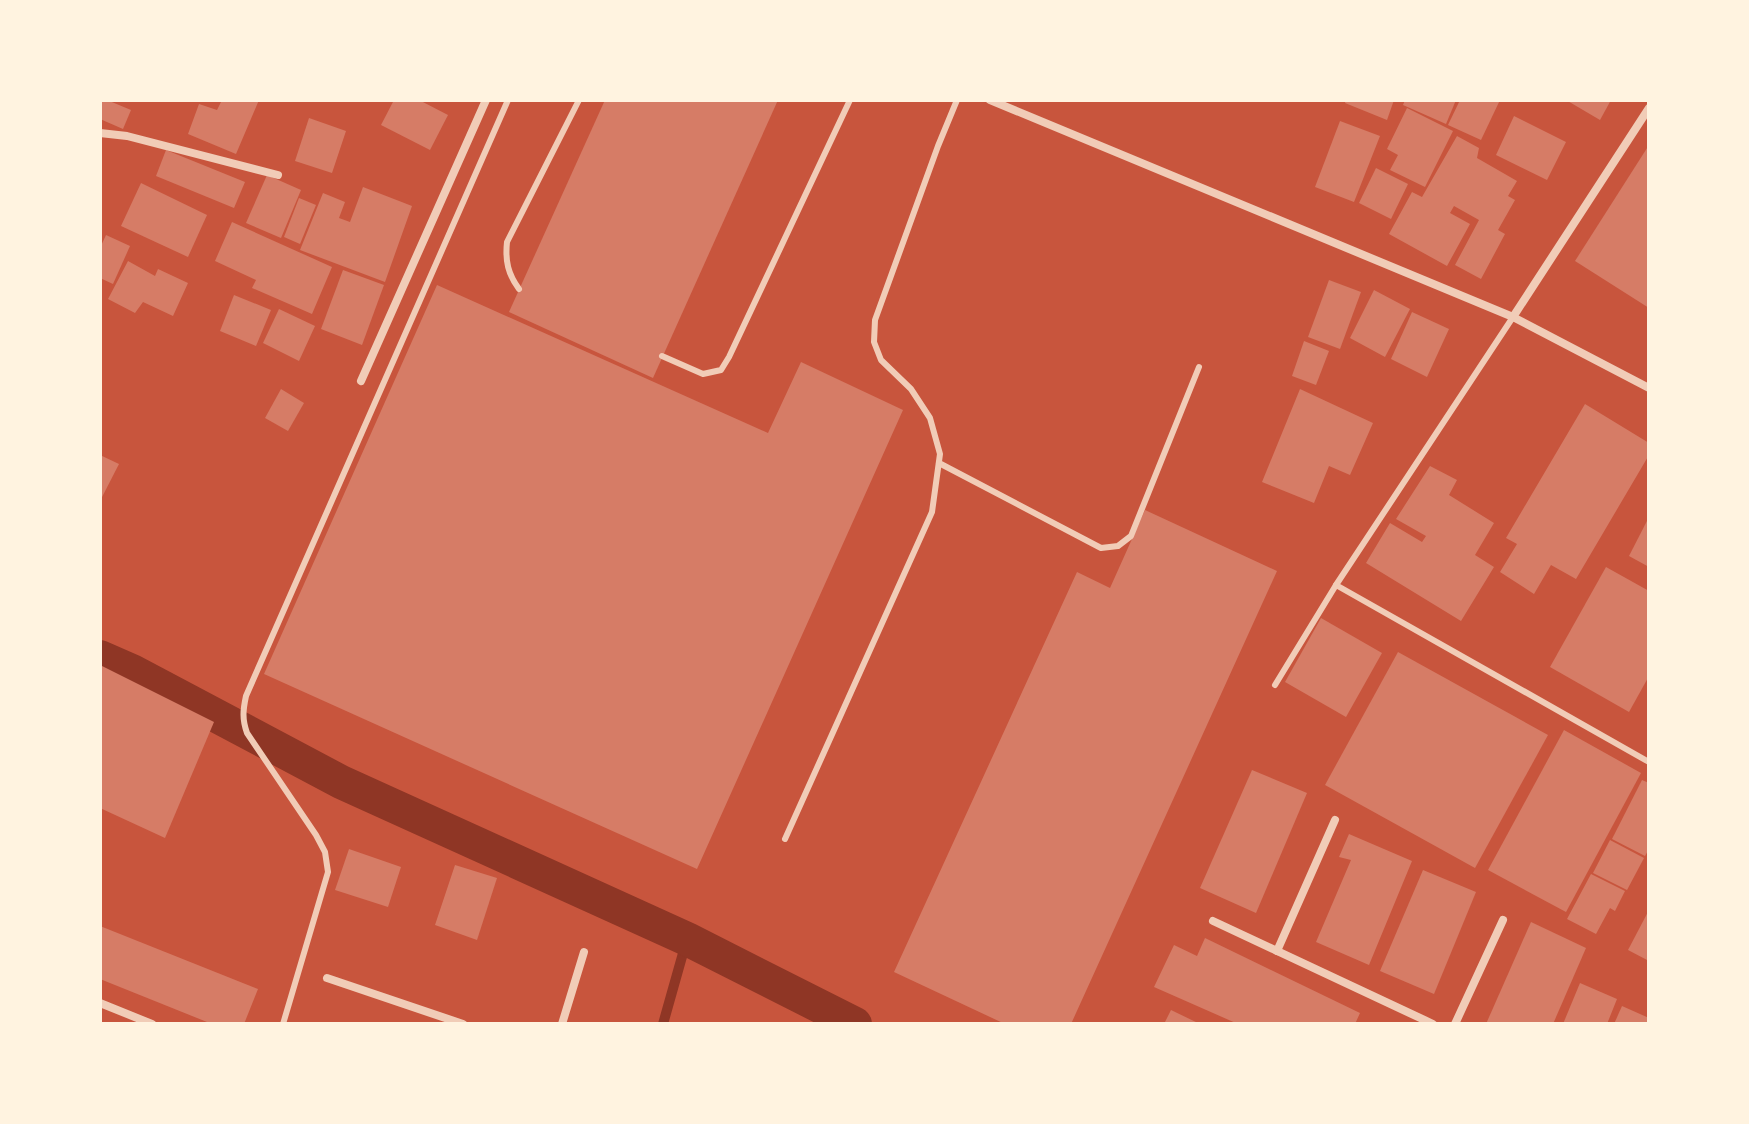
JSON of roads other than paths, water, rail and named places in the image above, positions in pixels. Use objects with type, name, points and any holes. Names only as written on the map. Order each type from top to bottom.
[{"type":"street","points":[[361,381],[486,100]]},
{"type":"street","points":[[990,100],[1513,317],[1649,388]]},
{"type":"street","points":[[1513,317],[1649,108]]},
{"type":"street","points":[[100,133],[127,136],[278,175]]},
{"type":"street","points":[[1277,951],[1335,820]]},
{"type":"street","points":[[1455,1024],[1503,920]]},
{"type":"street","points":[[1213,921],[1433,1024]]},
{"type":"street","points":[[562,1024],[584,952]]},
{"type":"street","points":[[327,978],[463,1024]]},
{"type":"street","points":[[100,1003],[152,1024]]},
{"type":"lane","points":[[283,1024],[328,872],[325,852],[316,835],[247,733],[242,720],[246,696],[508,100]]},
{"type":"lane","points":[[519,289],[511,278],[505,260],[507,242],[579,100]]},
{"type":"lane","points":[[662,356],[703,374],[721,370],[850,100]]},
{"type":"lane","points":[[785,839],[932,512],[940,454],[930,418],[911,389],[881,360],[874,342],[875,320],[957,100]]},
{"type":"lane","points":[[1275,685],[1336,585],[1513,317]]},
{"type":"lane","points":[[939,463],[1101,548],[1118,546],[1131,536],[1199,367]]},
{"type":"lane","points":[[1336,585],[1649,762]]},
{"type":"waterway","points":[[100,657],[341,782],[687,939],[855,1024]]},
{"type":"waterway","points":[[663,1024],[687,939]]}]
